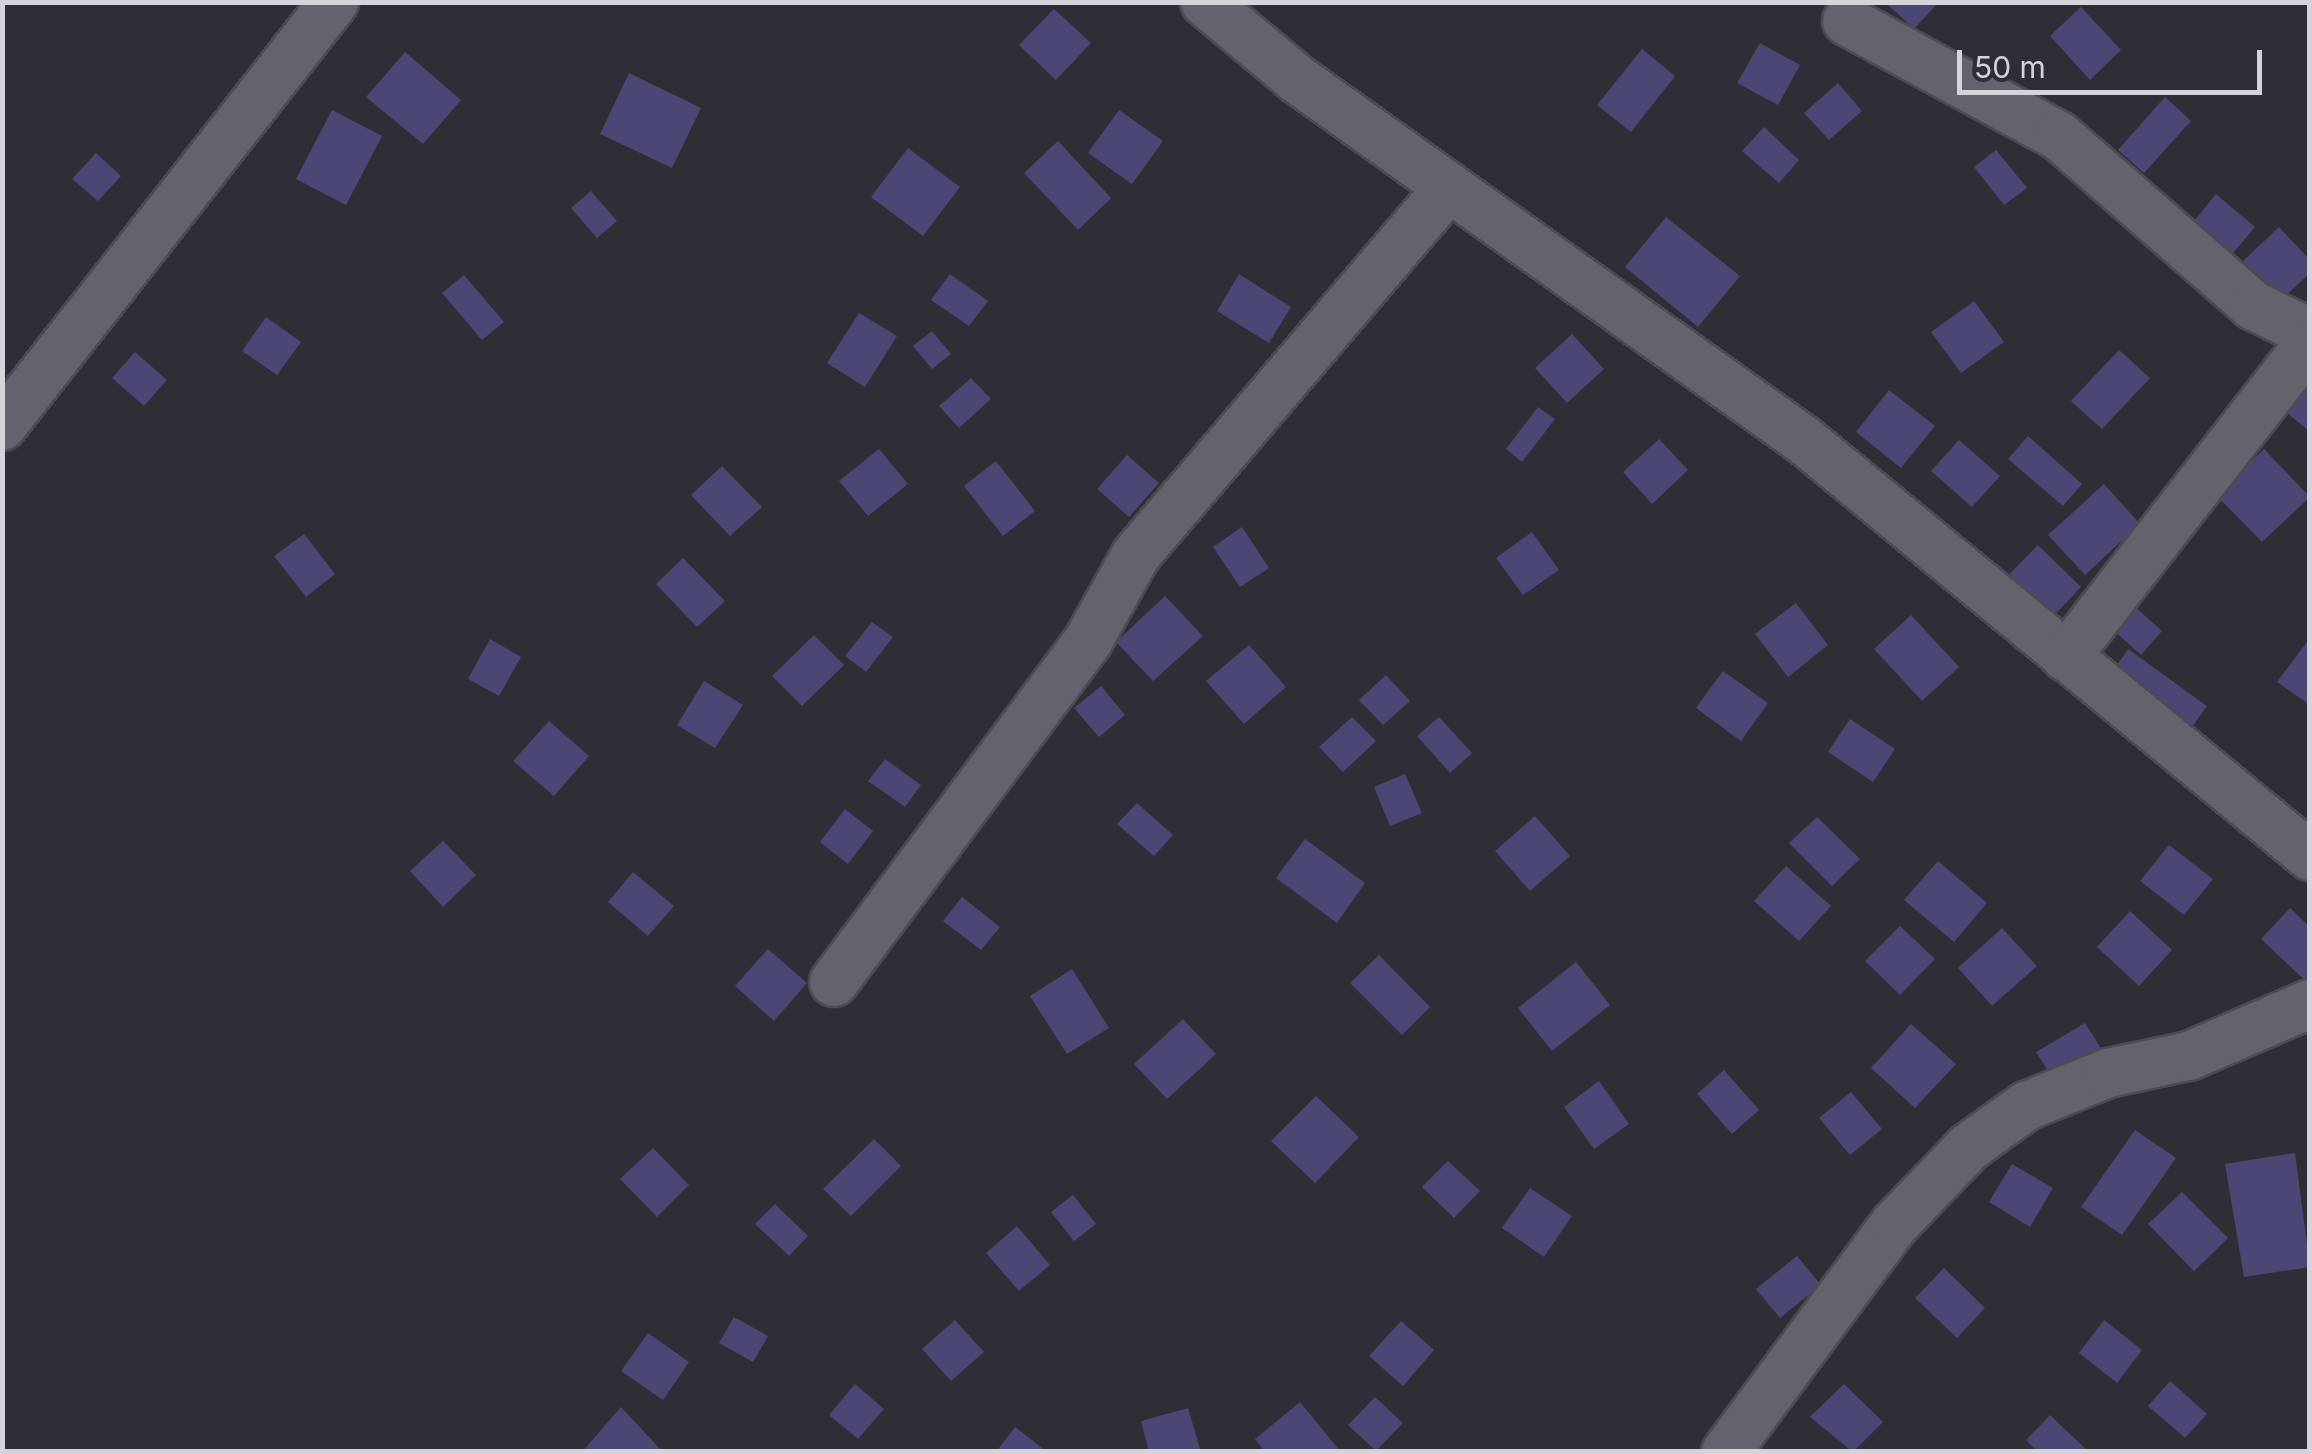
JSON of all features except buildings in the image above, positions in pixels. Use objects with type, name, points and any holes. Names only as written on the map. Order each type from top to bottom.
[{"type":"street","points":[[2,426],[334,2]]},
{"type":"street","points":[[1205,2],[1449,186],[1805,442],[2310,856]]},
{"type":"street","points":[[1847,21],[2058,136],[2254,306],[2310,333]]},
{"type":"street","points":[[834,982],[1088,642],[1136,555],[1449,186]]},
{"type":"street","points":[[2066,657],[2310,342]]},
{"type":"street","points":[[1726,1452],[1896,1224],[1969,1148],[2026,1106],[2108,1073],[2189,1056],[2310,1004]]}]
